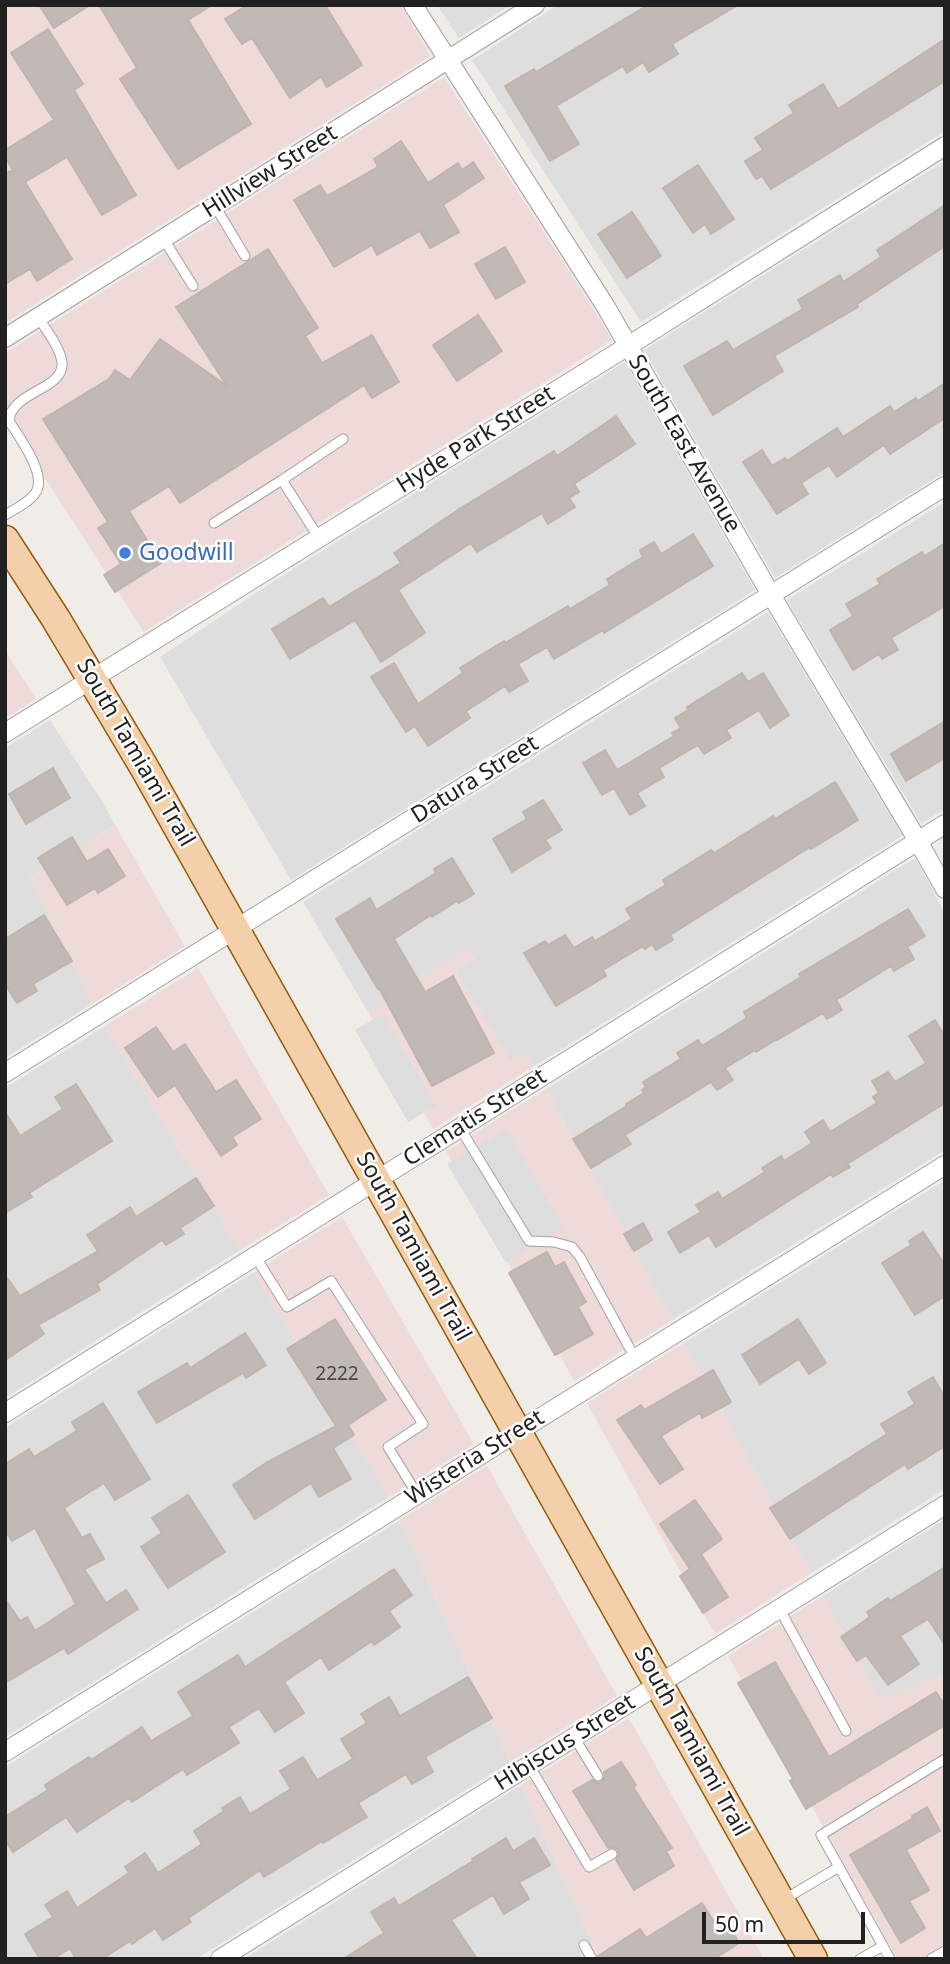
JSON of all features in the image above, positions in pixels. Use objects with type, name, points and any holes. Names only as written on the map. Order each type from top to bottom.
[{"type":"main road","name":"South Tamiami Trail","points":[[5,540],[93,679],[236,929],[781,1902],[808,1957]]},
{"type":"street","name":"South East Avenue","points":[[413,5],[606,307],[771,595],[945,889]]},
{"type":"street","name":"Hillview Street","points":[[5,338],[535,5]]},
{"type":"street","name":"Hyde Park Street","points":[[5,733],[945,146]]},
{"type":"street","name":"Datura Street","points":[[5,1073],[945,486]]},
{"type":"street","name":"Clematis Street","points":[[5,1413],[945,824]]},
{"type":"street","name":"Wisteria Street","points":[[5,1752],[945,1165]]},
{"type":"street","name":"Hibiscus Street","points":[[220,1959],[945,1504]]},
{"type":"lane","points":[[215,206],[245,256]]},
{"type":"lane","points":[[163,239],[193,286]]},
{"type":"lane","points":[[5,515],[34,495],[38,489],[38,477],[33,462],[9,421],[10,414],[16,404],[55,379],[61,370],[62,361],[58,351],[38,317]]},
{"type":"lane","points":[[214,523],[343,439]]},
{"type":"lane","points":[[282,480],[319,538]]},
{"type":"lane","points":[[460,1128],[529,1241],[554,1242],[572,1247],[580,1257],[635,1358]]},
{"type":"lane","points":[[255,1256],[287,1307],[331,1281],[423,1424],[387,1447],[417,1494]]},
{"type":"lane","points":[[779,1608],[846,1731]]},
{"type":"lane","points":[[574,1737],[598,1776]]},
{"type":"lane","points":[[890,1959],[821,1835],[945,1759]]},
{"type":"lane","points":[[529,1765],[589,1867],[612,1854]]},
{"type":"lane","points":[[781,1902],[839,1867]]},
{"type":"lane","points":[[584,1945],[592,1959]]},
{"type":"lane","points":[[860,1959],[883,1946]]},
{"type":"lane","points":[[931,1959],[945,1951]]},
{"type":"shaded area","points":[[5,5],[400,5],[431,56],[5,323]]},
{"type":"shaded area","points":[[437,5],[511,5],[459,38]]},
{"type":"shaded area","points":[[558,5],[945,5],[945,131],[641,322],[472,60]]},
{"type":"shaded area","points":[[444,77],[612,340],[144,632],[5,416],[5,353]]},
{"type":"shaded area","points":[[945,161],[945,472],[775,578],[644,350]]},
{"type":"shaded area","points":[[625,362],[755,590],[291,880],[160,657],[274,581]]},
{"type":"shaded area","points":[[945,502],[945,809],[921,823],[787,600]]},
{"type":"shaded area","points":[[768,612],[902,836],[533,1067],[468,948],[368,1012],[303,902]]},
{"type":"shaded area","points":[[5,650],[36,699],[5,718]]},
{"type":"shaded area","points":[[50,720],[115,825],[30,878],[92,1004],[5,1058],[5,748]]},
{"type":"shaded area","points":[[115,825],[185,946],[92,1004],[30,878]]},
{"type":"shaded area","points":[[915,858],[945,913],[945,1150],[672,1320],[546,1089]]},
{"type":"shaded area","points":[[468,948],[533,1067],[433,1129],[368,1012]]},
{"type":"shaded area","points":[[490,950],[544,1040],[510,1060],[456,970]]},
{"type":"shaded area","points":[[198,968],[329,1195],[240,1250],[105,1026]]},
{"type":"shaded area","points":[[383,1014],[436,1106],[408,1122],[355,1030]]},
{"type":"shaded area","points":[[105,1026],[240,1250],[5,1398],[5,1088]]},
{"type":"shaded area","points":[[546,1089],[672,1320],[574,1381],[446,1151]]},
{"type":"shaded area","points":[[506,1129],[564,1228],[506,1263],[447,1164]]},
{"type":"shaded area","points":[[945,1180],[945,1489],[811,1573],[684,1343]]},
{"type":"shaded area","points":[[342,1217],[474,1444],[389,1497],[254,1272]]},
{"type":"shaded area","points":[[254,1272],[389,1497],[5,1737],[5,1428]]},
{"type":"shaded area","points":[[684,1343],[811,1573],[715,1634],[587,1403]]},
{"type":"shaded area","points":[[487,1466],[617,1696],[510,1762],[400,1520]]},
{"type":"shaded area","points":[[945,1519],[945,1673],[880,1700],[823,1596]]},
{"type":"shaded area","points":[[400,1520],[510,1762],[196,1959],[5,1959],[5,1767]]},
{"type":"shaded area","points":[[823,1596],[880,1700],[945,1673],[945,1959],[897,1959],[728,1656]]},
{"type":"shaded area","points":[[629,1718],[764,1959],[599,1959],[521,1785]]},
{"type":"shaded area","points":[[521,1785],[599,1959],[244,1959]]},
{"type":"building","points":[[39,5],[90,5],[54,28]]},
{"type":"building","points":[[99,5],[212,5],[188,20],[251,124],[178,169],[120,79],[137,68]]},
{"type":"building","points":[[247,5],[325,5],[362,65],[327,87],[321,77],[290,98],[252,38],[242,44],[225,19]]},
{"type":"building","points":[[648,5],[738,5],[672,44],[678,54],[649,72],[643,62],[627,73],[623,66],[556,106],[579,144],[550,161],[505,86],[534,69],[536,72]]},
{"type":"building","points":[[48,29],[83,84],[74,90],[136,195],[102,215],[67,157],[25,182],[72,259],[37,281],[30,269],[5,284],[5,174],[13,170],[5,157],[5,150],[54,120],[11,53]]},
{"type":"building","points":[[945,39],[945,81],[771,189],[762,176],[756,179],[745,161],[763,150],[755,138],[794,113],[789,105],[823,84],[838,109]]},
{"type":"building","points":[[401,141],[428,183],[458,163],[462,170],[473,162],[484,178],[443,205],[459,232],[430,248],[420,231],[377,255],[372,245],[334,267],[294,200],[320,185],[327,196],[378,167],[374,159]]},
{"type":"building","points":[[698,165],[734,219],[711,234],[705,224],[693,233],[663,188]]},
{"type":"building","points":[[945,205],[945,246],[857,304],[858,307],[774,356],[783,371],[713,415],[684,366],[727,341],[733,350],[803,309],[798,300],[840,275],[843,282],[881,257],[877,250]]},
{"type":"building","points":[[632,212],[661,256],[627,278],[598,234]]},
{"type":"building","points":[[505,247],[525,282],[496,299],[475,264]]},
{"type":"building","points":[[268,249],[318,328],[305,336],[322,363],[372,335],[399,382],[372,398],[364,385],[180,503],[169,486],[129,511],[161,563],[115,592],[104,575],[121,564],[98,528],[108,522],[43,419],[109,379],[115,370],[130,380],[160,339],[227,386],[176,307]]},
{"type":"building","points":[[478,315],[502,351],[457,381],[433,345]]},
{"type":"building","points":[[945,383],[945,418],[890,454],[884,445],[837,477],[829,465],[801,483],[808,494],[777,514],[743,462],[762,450],[772,466],[785,458],[787,461],[837,428],[843,437],[890,406],[894,412],[916,398],[918,401]]},
{"type":"building","points":[[616,416],[635,444],[574,484],[579,492],[569,498],[575,507],[548,524],[542,513],[477,552],[471,543],[398,590],[425,633],[381,662],[355,620],[290,659],[272,629],[323,598],[329,607],[401,563],[394,553],[461,508],[554,451],[557,456]]},
{"type":"building","points":[[693,534],[713,566],[604,633],[603,630],[554,659],[547,647],[518,664],[528,681],[509,692],[505,686],[466,711],[470,718],[428,746],[415,726],[406,732],[371,677],[394,663],[418,704],[463,673],[460,668],[504,641],[505,643],[568,606],[570,609],[610,585],[607,579],[643,557],[640,550],[654,542],[661,554]]},
{"type":"building","points":[[945,543],[945,606],[891,638],[898,650],[882,659],[879,654],[853,670],[830,630],[853,616],[846,604],[880,584],[877,579],[922,552],[925,556]]},
{"type":"building","points":[[742,673],[748,682],[763,673],[789,715],[770,728],[759,710],[726,730],[731,738],[704,754],[698,745],[659,768],[664,777],[637,793],[645,806],[630,815],[614,788],[602,795],[583,763],[605,750],[617,770],[674,736],[672,733],[681,728],[675,718],[688,710],[687,707]]},
{"type":"building","points":[[945,721],[945,758],[906,781],[891,754]]},
{"type":"building","points":[[53,768],[70,798],[26,824],[9,794]]},
{"type":"building","points":[[835,782],[858,820],[670,935],[673,940],[656,950],[652,944],[645,949],[643,946],[603,970],[606,976],[556,1006],[524,953],[545,941],[548,945],[565,935],[574,948],[592,937],[595,941],[632,919],[626,909],[666,885],[663,880],[711,850],[714,853],[773,816],[775,819]]},
{"type":"building","points":[[543,800],[562,830],[545,840],[551,848],[512,872],[493,839],[527,819],[523,812]]},
{"type":"building","points":[[72,837],[87,862],[108,849],[125,876],[98,893],[95,888],[67,905],[38,858]]},
{"type":"building","points":[[452,858],[474,894],[432,917],[431,915],[394,939],[425,992],[453,976],[494,1053],[432,1086],[379,988],[336,919],[370,898],[376,910],[436,873],[434,869]]},
{"type":"building","points":[[908,909],[925,936],[907,947],[914,959],[894,971],[891,966],[836,1000],[842,1010],[827,1019],[823,1013],[725,1068],[733,1080],[717,1090],[711,1082],[625,1135],[631,1144],[591,1168],[573,1139],[644,1093],[642,1090],[646,1087],[643,1082],[681,1059],[677,1053],[698,1040],[702,1046],[747,1018],[744,1012],[801,977],[799,974]]},
{"type":"building","points":[[44,915],[72,961],[33,984],[37,991],[17,1003],[5,984],[5,939]]},
{"type":"building","points":[[935,1020],[945,1037],[945,1103],[847,1164],[850,1167],[833,1177],[831,1174],[716,1247],[709,1235],[680,1253],[668,1232],[701,1212],[696,1205],[718,1192],[722,1199],[765,1172],[762,1168],[781,1156],[784,1161],[812,1143],[805,1132],[823,1120],[830,1132],[877,1103],[873,1097],[879,1093],[872,1081],[888,1072],[895,1082],[926,1063],[909,1036]]},
{"type":"building","points":[[156,1027],[173,1052],[185,1044],[216,1092],[236,1080],[261,1119],[232,1137],[237,1145],[221,1156],[175,1085],[158,1097],[125,1048]]},
{"type":"building","points":[[76,1084],[112,1141],[29,1193],[32,1197],[5,1213],[5,1112],[20,1136],[63,1109],[55,1097]]},
{"type":"building","points":[[196,1178],[214,1206],[180,1228],[184,1234],[166,1245],[162,1240],[97,1284],[100,1290],[38,1325],[44,1334],[5,1360],[5,1275],[20,1296],[98,1251],[87,1235],[130,1207],[136,1217]]},
{"type":"building","points":[[643,1223],[652,1240],[634,1251],[624,1234]]},
{"type":"building","points":[[923,1232],[945,1265],[945,1296],[915,1315],[882,1263],[911,1245],[909,1241]]},
{"type":"building","points":[[547,1252],[555,1267],[564,1262],[586,1302],[578,1307],[593,1334],[555,1355],[509,1273]]},
{"type":"building","points":[[335,1319],[386,1400],[348,1425],[354,1435],[333,1448],[351,1479],[319,1497],[311,1483],[255,1519],[233,1485],[266,1463],[336,1426],[287,1349]]},
{"type":"building","points":[[798,1319],[826,1363],[809,1374],[799,1359],[760,1384],[742,1355]]},
{"type":"building","points":[[245,1333],[266,1365],[246,1378],[243,1373],[157,1423],[138,1392],[187,1363],[190,1368]]},
{"type":"building","points":[[713,1370],[731,1402],[702,1418],[700,1413],[661,1436],[683,1469],[660,1484],[617,1420],[641,1405],[644,1410]]},
{"type":"building","points":[[933,1377],[945,1398],[945,1446],[908,1469],[905,1464],[790,1539],[770,1508],[887,1434],[881,1424],[915,1404],[908,1392]]},
{"type":"building","points":[[103,1403],[150,1479],[115,1500],[104,1483],[64,1508],[82,1538],[90,1534],[104,1559],[84,1569],[106,1603],[126,1590],[138,1609],[68,1654],[64,1648],[5,1683],[5,1599],[20,1621],[27,1617],[35,1631],[76,1604],[35,1528],[12,1541],[5,1530],[5,1464],[29,1449],[34,1457],[77,1431],[72,1422]]},
{"type":"building","points":[[188,1495],[225,1552],[168,1588],[141,1547],[162,1533],[152,1518]]},
{"type":"building","points":[[695,1500],[722,1539],[701,1554],[728,1597],[703,1613],[680,1576],[690,1569],[660,1524]]},
{"type":"building","points":[[945,1567],[945,1645],[928,1619],[900,1636],[919,1664],[888,1685],[866,1655],[857,1661],[841,1637],[870,1617],[867,1612]]},
{"type":"building","points":[[394,1569],[412,1595],[389,1611],[400,1627],[374,1645],[372,1641],[329,1670],[321,1657],[284,1682],[304,1713],[275,1732],[259,1708],[229,1727],[239,1743],[187,1775],[183,1769],[132,1802],[129,1798],[77,1832],[66,1817],[13,1852],[5,1840],[5,1817],[48,1790],[45,1785],[89,1757],[91,1760],[142,1727],[151,1741],[193,1716],[178,1692],[238,1655],[245,1667]]},
{"type":"building","points":[[775,1662],[829,1757],[936,1692],[945,1706],[945,1725],[806,1809],[790,1781],[793,1779],[738,1683]]},
{"type":"building","points":[[468,1677],[492,1718],[425,1757],[433,1772],[412,1784],[406,1774],[358,1803],[367,1817],[264,1877],[260,1870],[188,1918],[191,1922],[163,1940],[155,1928],[132,1944],[130,1941],[102,1959],[76,1959],[70,1948],[53,1959],[40,1959],[25,1934],[53,1917],[45,1905],[67,1891],[77,1908],[129,1873],[125,1867],[145,1853],[158,1873],[202,1844],[194,1831],[224,1811],[222,1808],[240,1797],[250,1814],[291,1789],[280,1771],[303,1757],[317,1780],[353,1759],[341,1739],[367,1723],[361,1714],[389,1697],[400,1716]]},
{"type":"building","points":[[621,1762],[636,1785],[633,1787],[672,1848],[666,1851],[674,1866],[634,1890],[616,1860],[618,1850],[608,1848],[573,1791],[592,1780],[602,1782],[604,1772]]},
{"type":"building","points":[[927,1807],[940,1831],[906,1850],[929,1890],[909,1901],[925,1928],[901,1943],[850,1855]]},
{"type":"building","points":[[506,1838],[513,1851],[534,1838],[550,1865],[519,1882],[529,1899],[504,1914],[493,1895],[451,1920],[477,1959],[343,1959],[384,1933],[371,1912],[394,1898],[399,1906]]},
{"type":"building","points":[[702,1903],[719,1930],[728,1924],[739,1943],[714,1959],[599,1959],[598,1956],[640,1929],[646,1938]]},
{"type":"place","name":"Goodwill","points":[[125,553]]}]
